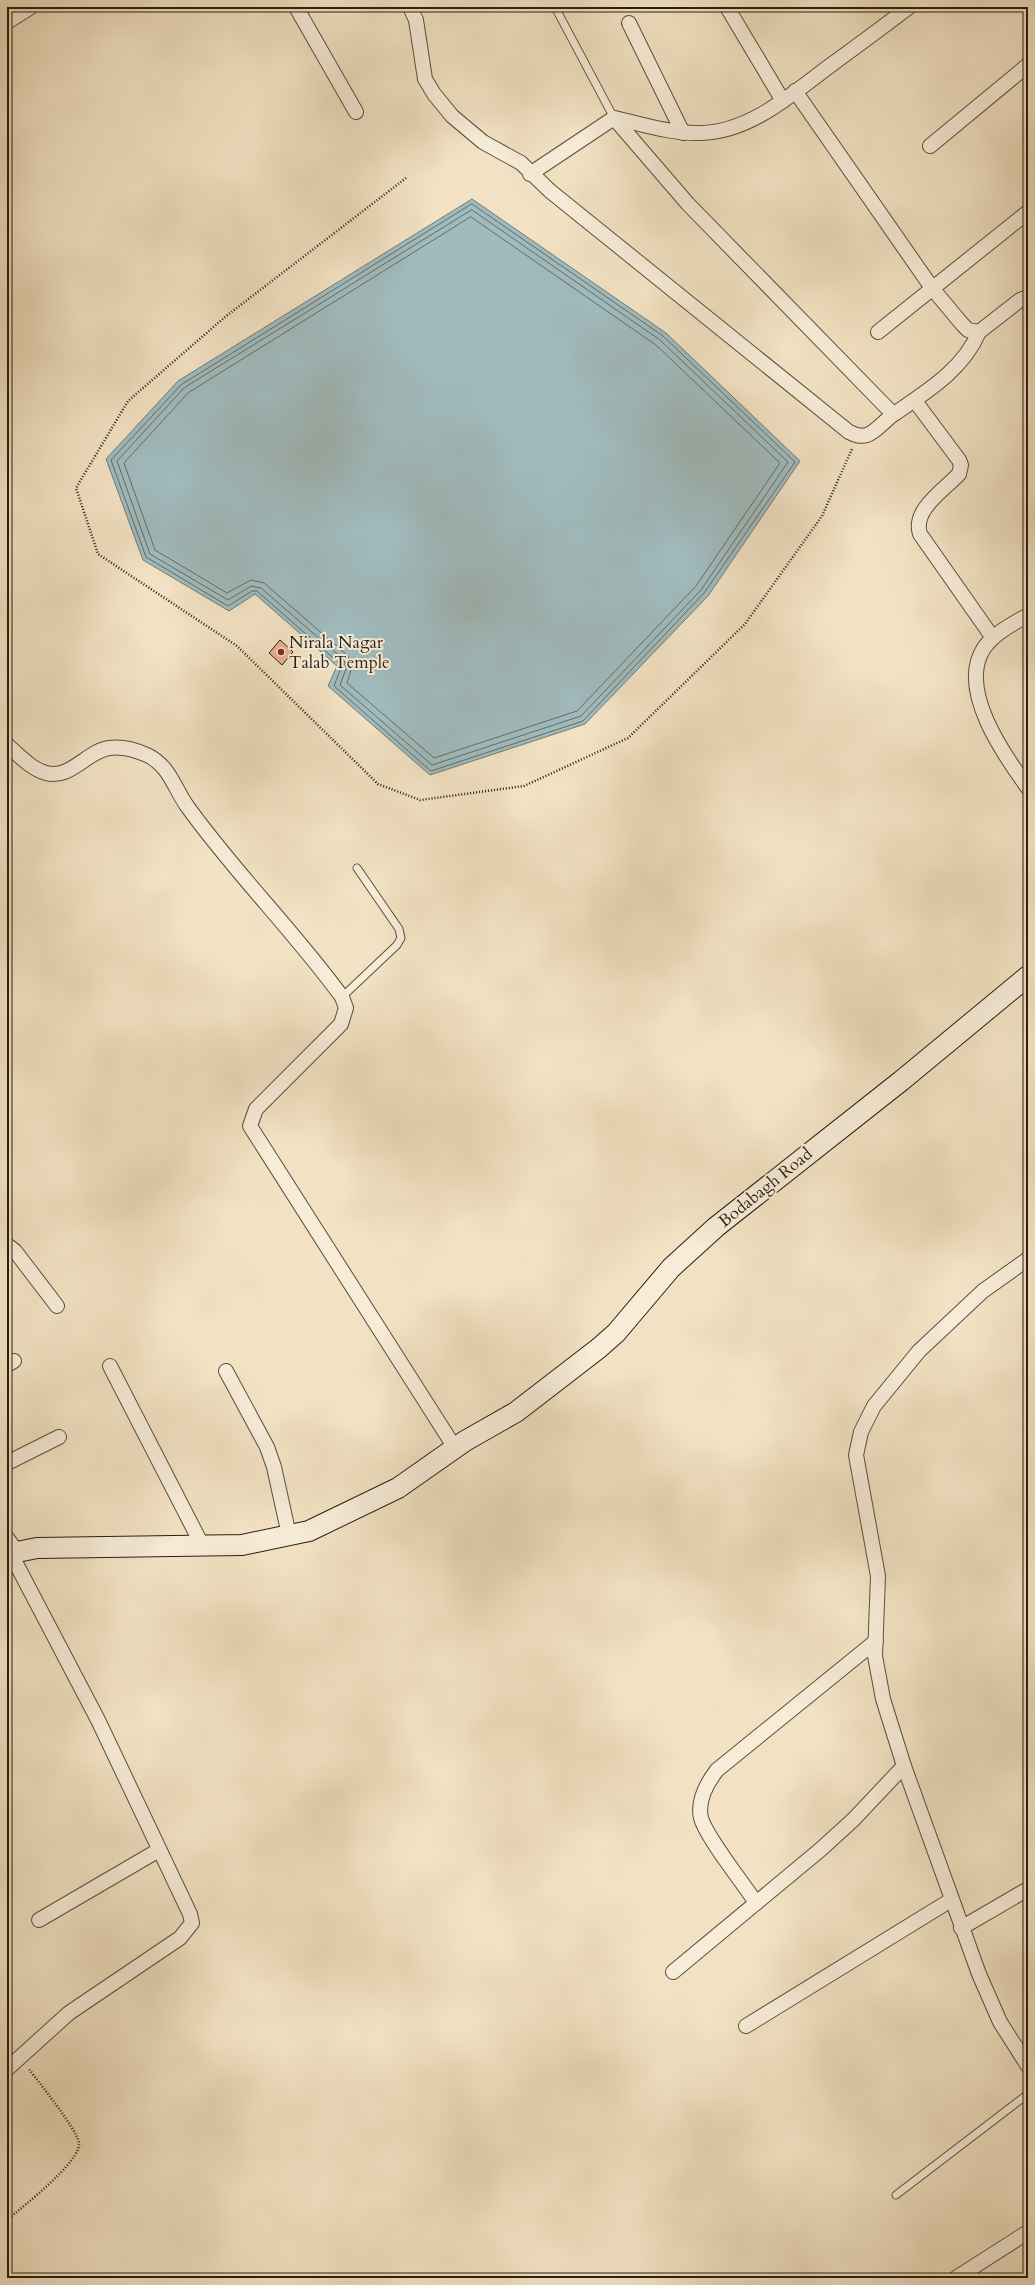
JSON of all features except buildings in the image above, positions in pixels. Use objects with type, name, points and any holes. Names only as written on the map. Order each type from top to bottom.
[{"type":"street","points":[[7,22],[31,7]]},
{"type":"street","points":[[296,7],[356,112]]},
{"type":"street","points":[[410,7],[416,20],[425,79],[434,94],[452,116],[484,142],[521,163],[530,174],[849,432],[858,436],[868,435],[893,414],[915,401],[958,365],[969,352],[979,332],[1020,300],[1028,297]]},
{"type":"street","points":[[727,7],[783,101]]},
{"type":"street","points":[[530,174],[614,118],[683,133],[702,134],[722,130],[749,121],[783,101],[909,7]]},
{"type":"street","points":[[629,23],[683,133]]},
{"type":"street","points":[[930,146],[1028,65]]},
{"type":"street","points":[[795,92],[932,288],[968,330],[979,332]]},
{"type":"street","points":[[614,118],[688,204],[893,414]]},
{"type":"street","points":[[878,332],[1028,212]]},
{"type":"street","points":[[915,401],[959,460],[961,466],[959,474],[922,511],[917,526],[920,534],[992,638]]},
{"type":"street","points":[[1028,615],[992,638],[980,656],[976,674],[978,696],[989,726],[1014,768],[1028,788]]},
{"type":"street","points":[[7,745],[34,768],[57,775],[68,770],[96,752],[108,748],[133,750],[160,763],[172,777],[192,812],[342,997],[346,1008],[341,1024],[256,1109],[250,1126],[460,1445]]},
{"type":"street","name":"Bodabagh Road","points":[[10,1549],[242,1545],[309,1531],[398,1488],[460,1445],[516,1412],[616,1333],[671,1268],[716,1227],[901,1081],[1028,976]]},
{"type":"street","points":[[7,1245],[15,1251],[57,1306]]},
{"type":"street","points":[[1028,1259],[983,1291],[919,1351],[874,1406],[861,1432],[856,1455],[878,1576],[875,1656],[883,1699],[904,1766],[961,1928],[979,1974],[1000,2022],[1028,2066]]},
{"type":"street","points":[[110,1366],[202,1545]]},
{"type":"street","points":[[226,1371],[267,1447],[274,1467],[289,1535]]},
{"type":"street","points":[[7,1463],[59,1437]]},
{"type":"street","points":[[7,2069],[69,2013],[180,1938],[190,1928],[192,1923],[190,1914],[98,1720],[10,1549]]},
{"type":"street","points":[[756,1903],[710,1836],[701,1818],[701,1802],[707,1783],[717,1770],[876,1641]]},
{"type":"street","points":[[673,1972],[853,1820],[904,1766]]},
{"type":"street","points":[[39,1920],[159,1850]]},
{"type":"street","points":[[961,1928],[1028,1889]]},
{"type":"street","points":[[746,2026],[951,1900]]},
{"type":"street","points":[[956,2278],[1028,2232]]},
{"type":"lane","points":[[555,7],[614,118]]},
{"type":"lane","points":[[342,997],[397,945],[401,938],[399,929],[357,868]]},
{"type":"lane","points":[[896,2195],[1028,2094]]},
{"type":"path","points":[[406,178],[225,317],[128,401],[76,488],[98,554],[237,646],[378,784],[420,800],[524,786],[628,738],[745,624],[822,516],[858,436]]},
{"type":"path","points":[[7,2220],[57,2176],[73,2160],[78,2151],[77,2136],[20,2056]]},
{"type":"water","points":[[472,199],[666,333],[800,461],[708,596],[585,724],[430,775],[328,686],[337,666],[255,594],[229,611],[143,560],[106,459],[178,381]]},
{"type":"place","name":"Nirala Nagar Talab Temple","points":[[281,652]]}]
